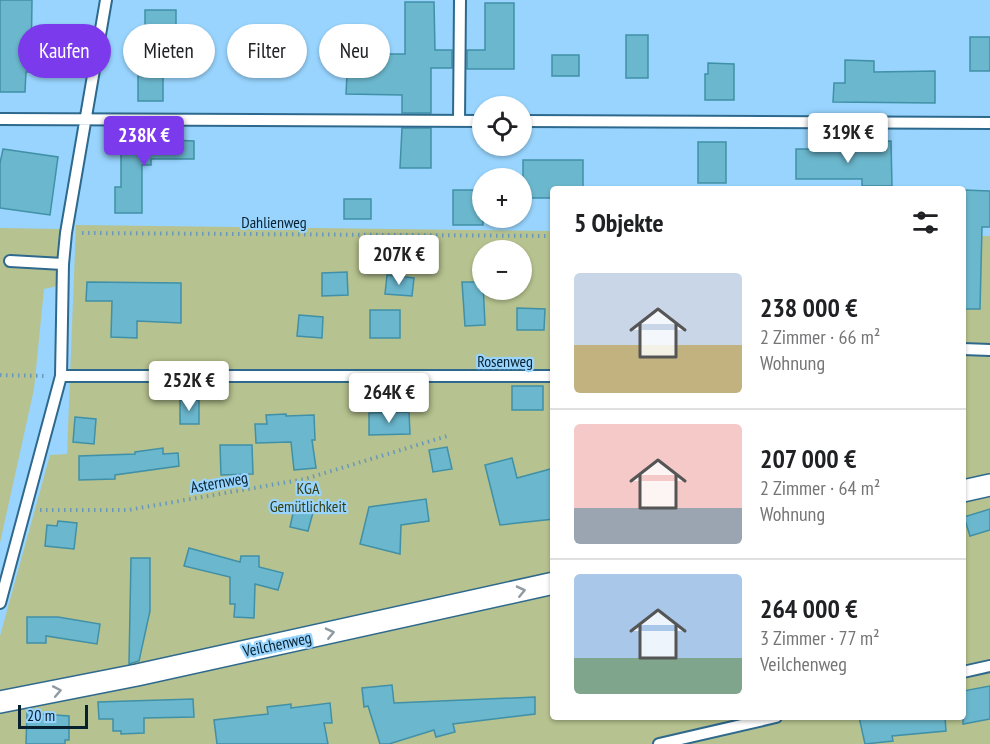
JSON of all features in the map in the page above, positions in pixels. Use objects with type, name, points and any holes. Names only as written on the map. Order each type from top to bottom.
[{"type":"street","points":[[966,490],[990,485]]},
{"type":"street","name":"Veilchenweg","points":[[0,702],[137,675],[550,584]]},
{"type":"lane","points":[[0,603],[61,376],[63,264],[66,233],[106,0]]},
{"type":"lane","points":[[459,121],[460,0]]},
{"type":"lane","points":[[0,119],[472,121]]},
{"type":"lane","points":[[532,121],[990,123]]},
{"type":"lane","points":[[10,261],[63,264]]},
{"type":"lane","points":[[966,349],[990,350]]},
{"type":"lane","name":"Rosenweg","points":[[61,376],[550,376]]},
{"type":"lane","points":[[966,671],[990,666]]},
{"type":"lane","points":[[659,744],[763,720]]},
{"type":"path","name":"Dahlienweg","points":[[66,233],[550,236]]},
{"type":"path","points":[[0,375],[61,376]]},
{"type":"path","name":"Asternweg","points":[[24,510],[128,510],[305,479],[447,436]]},
{"type":"green space","name":"KGA Gemütlichkeit","points":[[76,225],[550,231],[550,720],[966,720],[966,236],[990,236],[990,744],[0,744],[0,636],[50,455],[67,454]]},
{"type":"green space","points":[[0,228],[60,229],[57,286],[44,289],[34,389],[0,543]]},
{"type":"building","points":[[0,0],[32,0],[32,24],[18,24],[18,78],[26,78],[25,92],[0,92]]},
{"type":"building","points":[[405,2],[434,2],[435,50],[452,50],[452,68],[431,68],[431,113],[402,113],[402,95],[346,94],[347,78],[390,78],[390,54],[405,54]]},
{"type":"building","points":[[485,3],[514,3],[514,69],[467,69],[467,50],[485,50]]},
{"type":"building","points":[[145,10],[176,10],[176,24],[145,24]]},
{"type":"building","points":[[626,35],[648,35],[648,78],[626,78]]},
{"type":"building","points":[[970,37],[990,37],[990,71],[970,71]]},
{"type":"building","points":[[552,55],[579,55],[579,76],[552,76]]},
{"type":"building","points":[[845,60],[874,61],[874,72],[935,71],[935,103],[833,102],[834,83],[845,83]]},
{"type":"building","points":[[708,63],[734,64],[734,100],[705,100],[705,74],[708,74]]},
{"type":"building","points":[[138,78],[163,78],[163,101],[138,101]]},
{"type":"building","points":[[402,128],[431,128],[431,168],[400,168]]},
{"type":"building","points":[[121,138],[194,141],[194,159],[151,159],[151,165],[142,165],[142,213],[115,213],[115,187],[121,187]]},
{"type":"building","points":[[891,141],[892,186],[862,186],[862,179],[796,179],[796,149],[862,149],[862,142]]},
{"type":"building","points":[[698,142],[726,142],[726,183],[698,183]]},
{"type":"building","points":[[3,149],[58,157],[50,215],[0,208],[0,163]]},
{"type":"building","points":[[523,160],[583,160],[583,186],[550,186],[550,198],[532,198],[532,168],[523,168]]},
{"type":"building","points":[[453,190],[472,190],[472,225],[453,225]]},
{"type":"building","points":[[966,190],[990,191],[990,227],[982,227],[980,309],[966,309]]},
{"type":"building","points":[[344,199],[371,199],[371,219],[344,219]]},
{"type":"building","points":[[347,272],[348,295],[322,296],[322,273]]},
{"type":"building","points":[[387,275],[414,278],[412,296],[385,294]]},
{"type":"building","points":[[87,282],[181,283],[181,323],[137,321],[137,338],[111,337],[112,301],[86,301]]},
{"type":"building","points":[[462,282],[472,282],[472,300],[484,300],[485,325],[465,326]]},
{"type":"building","points":[[517,308],[545,309],[544,330],[517,330]]},
{"type":"building","points":[[370,310],[400,310],[400,338],[370,338]]},
{"type":"building","points":[[299,315],[323,317],[322,338],[297,336]]},
{"type":"building","points":[[512,386],[543,386],[543,410],[512,410]]},
{"type":"building","points":[[180,400],[199,400],[199,424],[180,424]]},
{"type":"building","points":[[409,412],[410,434],[369,435],[369,413]]},
{"type":"building","points":[[286,414],[286,416],[314,415],[315,440],[312,440],[316,468],[294,470],[291,442],[256,443],[255,424],[267,424],[266,415]]},
{"type":"building","points":[[75,417],[96,419],[94,444],[73,442]]},
{"type":"building","points":[[220,445],[252,445],[253,474],[221,475]]},
{"type":"building","points":[[447,447],[452,469],[433,472],[429,450]]},
{"type":"building","points":[[163,448],[163,454],[178,453],[179,466],[115,475],[115,479],[79,480],[79,456],[135,454],[135,452]]},
{"type":"building","points":[[512,458],[517,478],[550,469],[550,519],[500,525],[485,465]]},
{"type":"building","points":[[426,499],[429,521],[401,525],[400,554],[360,544],[369,507]]},
{"type":"building","points":[[296,500],[315,505],[308,531],[290,527]]},
{"type":"building","points":[[990,509],[990,530],[970,536],[966,516]]},
{"type":"building","points":[[58,521],[77,523],[74,549],[45,546],[47,525],[57,526]]},
{"type":"building","points":[[189,548],[240,562],[241,556],[259,556],[259,567],[283,573],[278,590],[255,584],[254,618],[234,617],[235,604],[230,604],[230,577],[184,566]]},
{"type":"building","points":[[131,558],[150,558],[150,611],[139,661],[129,664]]},
{"type":"building","points":[[27,617],[58,617],[100,624],[97,644],[46,636],[46,643],[27,643]]},
{"type":"building","points":[[392,685],[394,703],[535,697],[535,714],[453,724],[455,732],[436,737],[434,730],[389,744],[380,744],[368,706],[364,707],[362,688]]},
{"type":"building","points":[[990,686],[990,719],[963,724],[963,720],[966,720],[966,690]]},
{"type":"building","points":[[193,699],[194,717],[144,718],[144,733],[121,734],[121,731],[113,731],[113,719],[99,719],[98,702]]},
{"type":"building","points":[[330,703],[332,723],[324,723],[328,744],[217,744],[214,720],[268,714],[267,707],[291,704],[291,708]]},
{"type":"building","points":[[27,713],[69,716],[69,740],[65,740],[65,744],[26,744]]},
{"type":"building","points":[[860,720],[945,720],[946,731],[892,736],[893,741],[865,744]]}]
